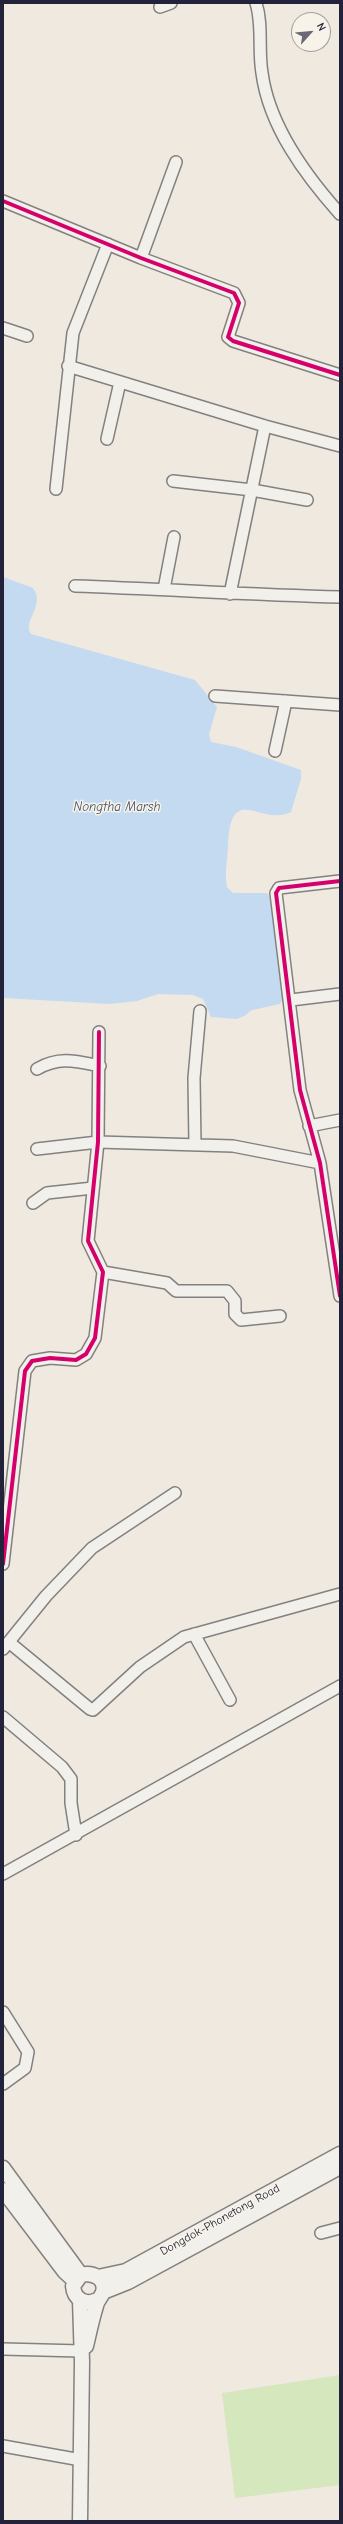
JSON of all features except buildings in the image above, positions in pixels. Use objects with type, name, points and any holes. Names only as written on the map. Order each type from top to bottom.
[{"type":"main road","name":"Dongdok-Phonetong Road","points":[[78,2278],[93,2274],[98,2277],[126,2271],[340,2154]]},
{"type":"main road","name":"Dongdok-Phonetong Road","points":[[80,2300],[87,2303],[340,2167]]},
{"type":"main road","points":[[3,2168],[78,2278]]},
{"type":"main road","points":[[3,2190],[56,2260],[78,2278]]},
{"type":"main road","points":[[82,2357],[100,2296],[101,2281],[98,2277]]},
{"type":"main road","points":[[78,2278],[74,2289],[80,2300],[82,2357],[80,2521]]},
{"type":"street","points":[[160,7],[171,3]]},
{"type":"street","points":[[256,3],[260,13],[262,75],[273,114],[296,157],[340,214]]},
{"type":"street","points":[[141,258],[176,162]]},
{"type":"street","points":[[3,201],[141,258],[234,293],[239,303],[228,337],[233,341],[340,375]]},
{"type":"street","points":[[56,489],[68,366],[73,333],[108,244]]},
{"type":"street","points":[[3,328],[27,336]]},
{"type":"street","points":[[68,366],[265,426],[340,446]]},
{"type":"street","points":[[107,439],[120,382]]},
{"type":"street","points":[[230,594],[265,426]]},
{"type":"street","points":[[173,480],[252,490],[307,500]]},
{"type":"street","points":[[164,589],[174,537]]},
{"type":"street","points":[[75,586],[164,589],[230,594],[340,597]]},
{"type":"street","points":[[216,696],[340,705]]},
{"type":"street","points":[[275,751],[286,701]]},
{"type":"street","points":[[340,881],[279,888],[276,890],[291,1000],[300,1090],[320,1163],[340,1296]]},
{"type":"street","points":[[291,1000],[340,994]]},
{"type":"street","points":[[195,1145],[194,1078],[200,1011]]},
{"type":"street","points":[[3,1564],[25,1371],[32,1361],[50,1358],[76,1360],[86,1354],[95,1338],[103,1272],[88,1241],[98,1142],[100,1066],[99,1032]]},
{"type":"street","points":[[37,1069],[58,1060],[68,1059],[100,1066]]},
{"type":"street","points":[[309,1126],[340,1120]]},
{"type":"street","points":[[36,1149],[98,1142],[233,1146],[320,1163]]},
{"type":"street","points":[[33,1203],[48,1193],[94,1188]]},
{"type":"street","points":[[103,1272],[167,1283],[176,1291],[227,1291],[235,1301],[236,1314],[241,1320],[280,1316]]},
{"type":"street","points":[[175,1493],[92,1548],[46,1596],[6,1646],[90,1709],[93,1710],[140,1667],[184,1637],[340,1594]]},
{"type":"street","points":[[194,1634],[230,1700]]},
{"type":"street","points":[[3,1874],[76,1835],[340,1686]]},
{"type":"street","points":[[3,1717],[62,1767],[71,1780],[71,1803],[76,1835]]},
{"type":"street","points":[[3,2012],[28,2052],[25,2068],[3,2084]]},
{"type":"street","points":[[321,2233],[340,2228]]},
{"type":"street","points":[[3,2348],[82,2357]]},
{"type":"street","points":[[3,2446],[81,2460]]},
{"type":"green space","points":[[340,2375],[340,2485],[235,2498],[222,2393]]},
{"type":"water","name":"Nongtha Marsh","points":[[3,577],[33,588],[36,594],[36,607],[29,624],[31,634],[195,680],[217,707],[209,734],[211,742],[236,747],[301,770],[301,779],[291,812],[280,815],[241,810],[235,815],[230,825],[228,844],[226,872],[227,887],[233,893],[267,893],[271,899],[284,997],[280,1004],[252,1010],[237,1019],[211,1017],[203,999],[193,995],[158,994],[137,1001],[110,1004],[3,998]]},
{"type":"cycle path","points":[[3,201],[141,258],[234,293],[239,303],[228,337],[233,341],[340,375]]},
{"type":"cycle path","points":[[340,881],[279,888],[276,893],[300,1090],[320,1163],[340,1296]]},
{"type":"cycle path","points":[[3,1564],[25,1371],[32,1361],[50,1358],[76,1360],[86,1354],[95,1338],[103,1272],[88,1241],[98,1142],[99,1032]]}]
